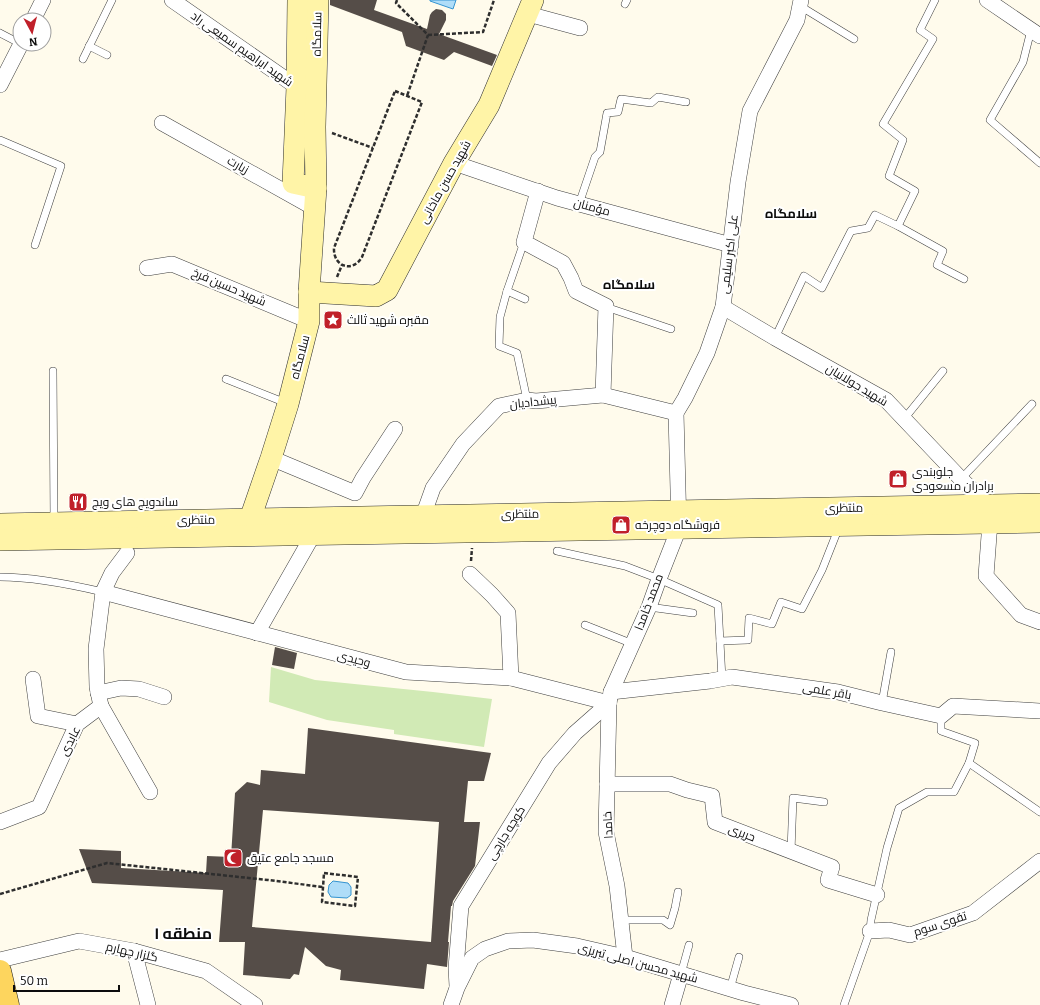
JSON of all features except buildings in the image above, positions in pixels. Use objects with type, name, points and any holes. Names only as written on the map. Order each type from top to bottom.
[{"type":"main road","name":"سلامگاه","points":[[250,519],[288,404],[309,321],[309,292],[315,198],[315,127],[306,88],[298,0]]},
{"type":"main road","name":"سلامگاه","points":[[315,198],[293,183],[318,0]]},
{"type":"main road","name":"شهید حسن ماخانی","points":[[309,292],[376,296],[387,290],[454,163],[489,105],[531,7]]},
{"type":"main road","name":"منتظری","points":[[0,540],[313,535],[423,524],[473,532],[679,520],[840,525],[989,514],[1040,504]]},
{"type":"main road","name":"منتظری","points":[[0,524],[250,519],[423,524],[989,514],[1040,522]]},
{"type":"main road","points":[[0,971],[8,1005]]},
{"type":"street","points":[[37,12],[43,0]]},
{"type":"street","name":"شهید ابراهیم سمیعی راد","points":[[172,0],[306,88]]},
{"type":"street","points":[[987,0],[1036,33]]},
{"type":"street","name":"علی اکبر سلیمی","points":[[676,413],[707,353],[723,307],[738,182],[750,111],[797,20],[801,3]]},
{"type":"street","points":[[531,7],[580,28]]},
{"type":"street","points":[[0,85],[17,52]]},
{"type":"street","name":"زیارت","points":[[162,123],[315,198]]},
{"type":"street","name":"مؤمنان","points":[[454,163],[557,198],[731,245]]},
{"type":"street","points":[[538,191],[524,242],[563,263],[576,291],[606,306],[603,394]]},
{"type":"street","name":"شهید حسین فرخ","points":[[147,268],[172,264],[309,321]]},
{"type":"street","name":"شهید جولانیان","points":[[723,307],[886,400],[961,479],[989,514]]},
{"type":"street","name":"پیشدادیان","points":[[423,524],[433,488],[463,444],[499,406],[527,400],[536,401],[603,394],[676,413]]},
{"type":"street","points":[[676,413],[679,520]]},
{"type":"street","points":[[271,458],[355,493],[363,478],[396,429]]},
{"type":"street","points":[[989,514],[986,576],[1021,615],[1040,622]]},
{"type":"street","name":"محمد خامدا","points":[[610,697],[649,606],[679,520]]},
{"type":"street","points":[[257,634],[313,535]]},
{"type":"street","points":[[127,553],[112,572],[103,592],[96,649],[97,687],[100,699],[150,792]]},
{"type":"street","points":[[470,574],[508,613],[512,678]]},
{"type":"street","name":"وحیدی","points":[[103,592],[257,634],[406,672],[512,678],[610,697]]},
{"type":"street","name":"باقر علمی","points":[[610,697],[732,677],[838,692],[942,716]]},
{"type":"street","points":[[33,679],[38,716],[77,724]]},
{"type":"street","points":[[100,699],[121,688],[139,689],[164,697]]},
{"type":"street","name":"خامدا","points":[[610,697],[606,832],[617,886],[625,957]]},
{"type":"street","name":"کوچه جارچی","points":[[457,988],[456,968],[461,906],[549,763],[575,733],[610,697]]},
{"type":"street","name":"عابدی","points":[[0,822],[39,807],[77,724],[100,699]]},
{"type":"street","points":[[942,716],[953,706],[1040,711]]},
{"type":"street","name":"حریری","points":[[607,784],[670,784],[712,796],[715,822],[832,867],[828,880],[877,895]]},
{"type":"street","name":"تقوی سوم","points":[[870,932],[889,930],[910,935],[973,913],[1040,861]]},
{"type":"street","name":"شهید محسن اصلی تبریزی","points":[[451,1005],[457,988],[472,958],[485,949],[508,941],[533,940],[577,946],[625,957],[730,989],[791,1005]]},
{"type":"street","name":"گلزار چهارم","points":[[0,960],[79,941],[134,951],[206,971],[256,1005]]},
{"type":"street","points":[[134,951],[148,1005]]},
{"type":"street","points":[[672,1005],[681,974]]},
{"type":"lane","points":[[83,59],[112,0]]},
{"type":"lane","points":[[898,226],[915,191],[889,176],[903,140],[883,124],[933,39],[920,30],[935,0]]},
{"type":"lane","points":[[801,3],[854,39]]},
{"type":"lane","points":[[0,33],[12,39]]},
{"type":"lane","points":[[1036,33],[1023,62],[990,120],[1040,163]]},
{"type":"lane","points":[[89,46],[107,55]]},
{"type":"lane","points":[[579,204],[595,156],[600,152],[607,113],[618,112],[621,99],[651,104],[658,97],[686,102]]},
{"type":"lane","points":[[0,140],[61,166],[35,245]]},
{"type":"lane","points":[[775,338],[804,276],[822,288],[851,231],[868,228],[875,216],[898,226],[943,251],[937,265],[964,279]]},
{"type":"lane","points":[[524,242],[507,291],[500,317],[499,346],[517,353],[527,400]]},
{"type":"lane","points":[[507,291],[525,299]]},
{"type":"lane","points":[[606,306],[671,329]]},
{"type":"lane","points":[[53,371],[54,523]]},
{"type":"lane","points":[[904,419],[943,371]]},
{"type":"lane","points":[[226,379],[288,404]]},
{"type":"lane","points":[[961,479],[1032,404]]},
{"type":"lane","points":[[720,641],[748,640],[749,618],[772,624],[781,602],[802,609],[822,570],[840,525]]},
{"type":"lane","points":[[558,551],[625,566],[659,578],[718,605],[722,679]]},
{"type":"lane","points":[[0,577],[16,577],[51,582],[103,592]]},
{"type":"lane","points":[[649,606],[693,613]]},
{"type":"lane","points":[[585,625],[632,644]]},
{"type":"lane","points":[[882,703],[891,652]]},
{"type":"lane","points":[[844,1005],[870,932],[887,848],[899,808],[927,792],[954,792],[969,763],[975,743],[941,731],[942,716]]},
{"type":"lane","points":[[969,763],[1040,812]]},
{"type":"lane","points":[[791,851],[793,798],[824,802]]},
{"type":"lane","points":[[621,920],[663,920],[670,925],[678,892]]},
{"type":"lane","points":[[681,974],[689,945]]},
{"type":"lane","points":[[730,989],[739,956]]},
{"type":"path","points":[[396,0],[396,3],[428,35],[483,32],[494,0]]},
{"type":"path","points":[[406,96],[428,35]]},
{"type":"path","points":[[395,91],[422,102],[362,257],[355,265],[346,266],[342,265],[335,258],[334,248],[373,148],[395,91]]},
{"type":"path","points":[[315,127],[373,148]]},
{"type":"path","points":[[470,574],[473,532]]},
{"type":"path","points":[[0,894],[107,863],[323,887]]},
{"type":"path","points":[[324,873],[358,877],[356,906],[322,902],[323,887],[324,873]]},
{"type":"green space","points":[[271,667],[315,680],[492,699],[484,747],[394,734],[394,730],[327,720],[269,702]]},
{"type":"water","points":[[430,0],[456,0],[453,9]]},
{"type":"water","points":[[333,881],[348,883],[351,887],[351,895],[347,898],[331,897],[328,892],[329,885]]},
{"type":"place","name":"مقبره شهید ثالث","points":[[333,320]]},
{"type":"place","name":"جلوبندی برادران مسعودی","points":[[898,479]]},
{"type":"place","name":"ساندویچ های ویچ","points":[[78,502]]},
{"type":"place","name":"فروشگاه دوچرخه","points":[[621,525]]},
{"type":"place","name":"مسجد جامع عتیق","points":[[233,858]]},
{"type":"district","name":"سلامگاه","points":[[791,213]]},
{"type":"district","name":"سلامگاه","points":[[629,284]]},
{"type":"district","name":"منطقه ۱","points":[[183,933]]}]
